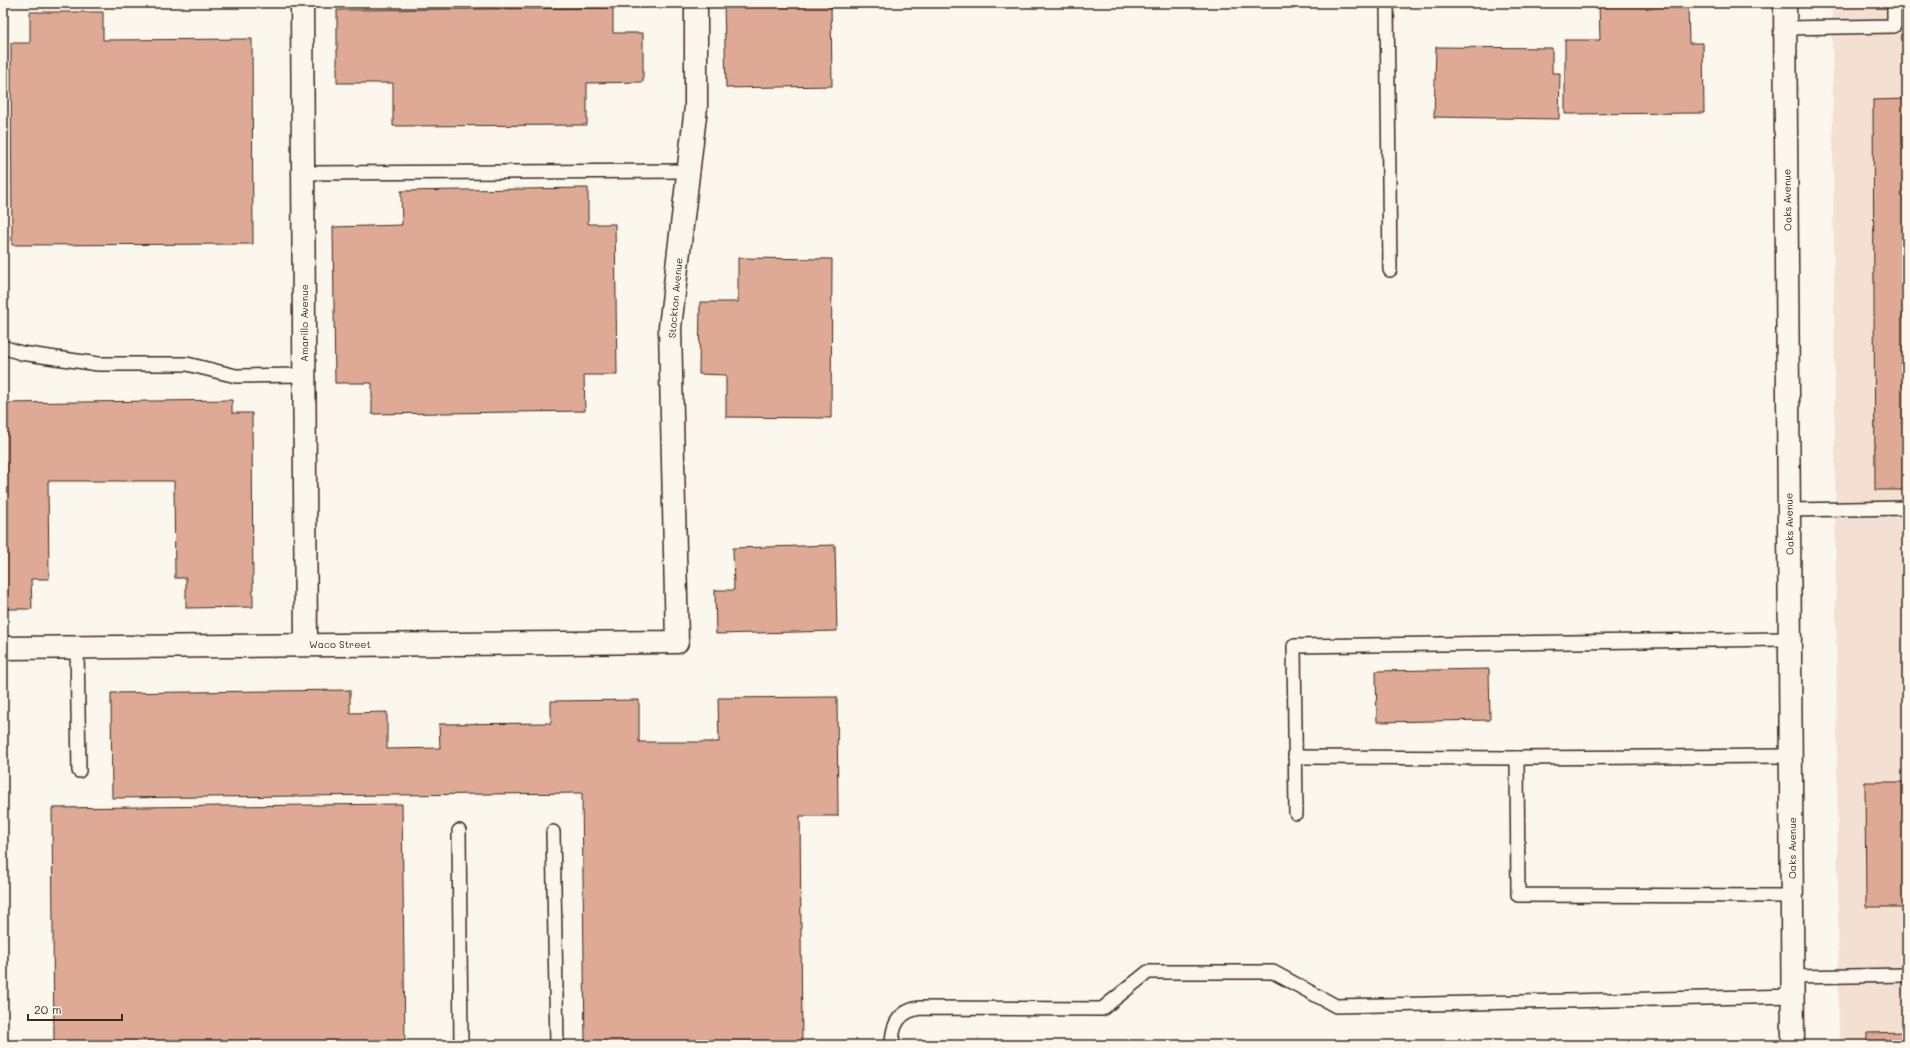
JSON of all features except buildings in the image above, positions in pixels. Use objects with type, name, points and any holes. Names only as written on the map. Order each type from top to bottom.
[{"type":"street","name":"Amarillo Avenue","points":[[302,3],[306,644]]},
{"type":"street","name":"Stockton Avenue","points":[[677,642],[670,327],[696,107],[696,3]]},
{"type":"street","name":"Oaks Avenue","points":[[1785,3],[1794,1045]]},
{"type":"street","name":"Waco Street","points":[[3,648],[306,644],[677,642]]},
{"type":"lane","points":[[1387,3],[1390,270]]},
{"type":"lane","points":[[1785,28],[1894,26],[1894,3]]},
{"type":"lane","points":[[303,173],[689,171]]},
{"type":"lane","points":[[3,347],[21,354],[98,364],[187,364],[236,376],[304,375]]},
{"type":"lane","points":[[1789,510],[1907,508]]},
{"type":"lane","points":[[1296,813],[1294,646],[1790,639]]},
{"type":"lane","points":[[77,647],[79,771]]},
{"type":"lane","points":[[1295,757],[1517,758],[1791,756]]},
{"type":"lane","points":[[1517,758],[1518,895],[1792,896]]},
{"type":"lane","points":[[459,831],[461,1045]]},
{"type":"lane","points":[[553,832],[557,1045]]},
{"type":"lane","points":[[892,1045],[894,1027],[899,1018],[908,1010],[920,1008],[1102,1009],[1148,972],[1273,972],[1336,1006],[1793,986],[1907,975]]},
{"type":"shaded area","points":[[1832,3],[1907,3],[1907,1045],[1839,1045]]}]
